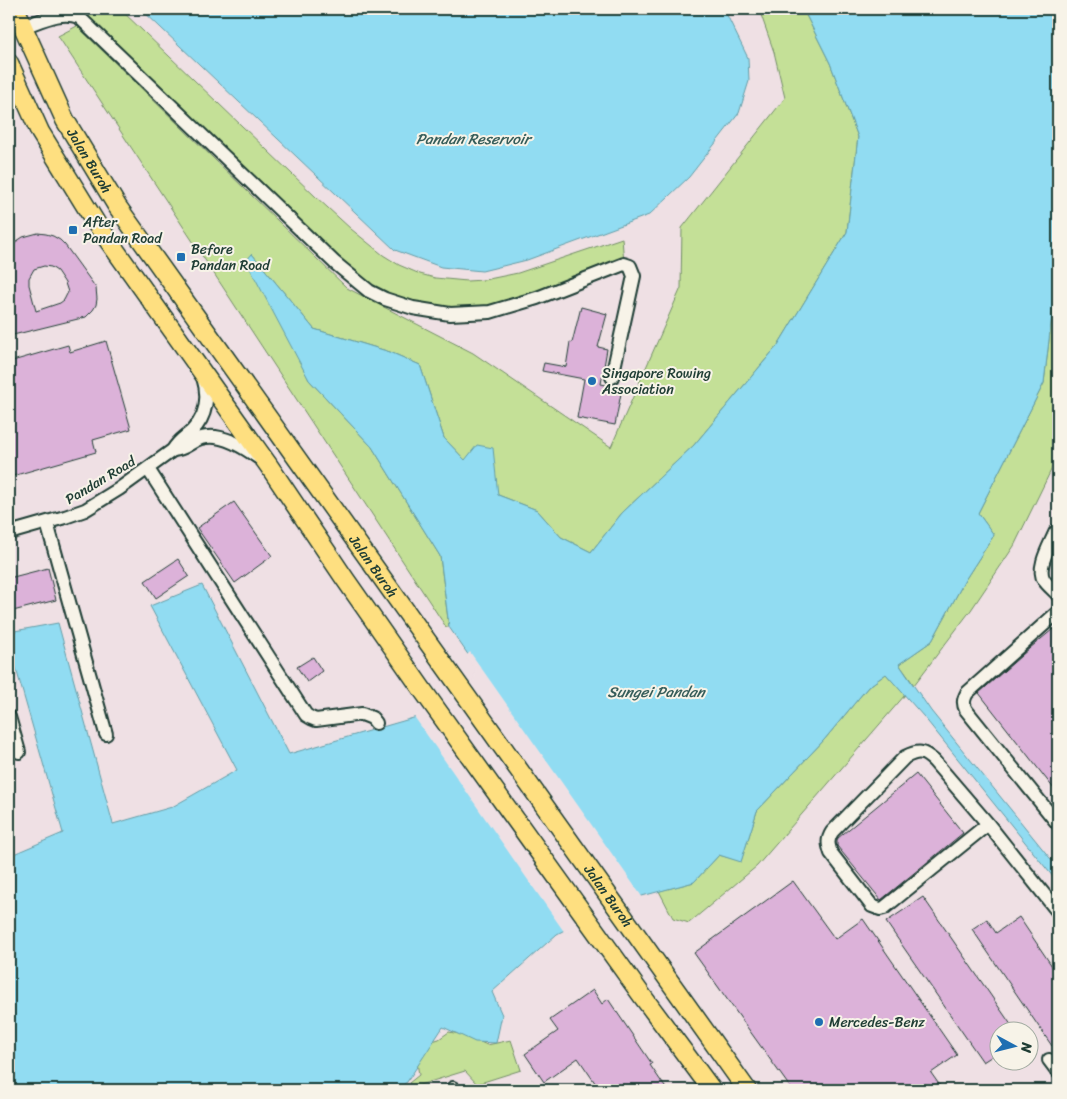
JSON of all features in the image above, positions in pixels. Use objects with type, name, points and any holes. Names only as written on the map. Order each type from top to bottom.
[{"type":"highway","name":"Jalan Buroh","points":[[16,9],[65,120],[117,206],[747,1090]]},
{"type":"highway","name":"Jalan Buroh","points":[[9,63],[40,132],[92,216],[269,466],[424,692],[712,1090]]},
{"type":"street","points":[[23,27],[61,14],[80,17],[334,263],[369,291],[385,299],[413,308],[450,314],[490,312],[538,298],[624,264],[630,266],[634,276],[612,377]]},
{"type":"street","name":"Pandan Road","points":[[9,534],[84,510],[119,489],[173,450],[177,442],[196,426],[204,413],[206,392],[201,372]]},
{"type":"street","name":"Pandan Road","points":[[173,450],[183,449],[203,438],[212,437],[240,444],[269,466]]},
{"type":"street","points":[[148,469],[306,715],[316,720],[362,714],[372,718],[376,723]]},
{"type":"street","points":[[47,523],[106,734]]},
{"type":"street","points":[[1058,530],[1044,558],[1042,568],[1043,578],[1058,595]]},
{"type":"street","points":[[1058,612],[967,693],[964,699],[966,710],[1058,824]]},
{"type":"street","points":[[9,717],[19,752]]},
{"type":"street","points":[[988,824],[884,908],[880,909],[872,906],[828,845],[828,839],[832,832],[905,757],[920,752],[934,760],[988,824],[1058,912]]},
{"type":"street","points":[[1049,1060],[1058,1072]]},
{"type":"green space","points":[[41,9],[120,9],[316,197],[351,229],[383,255],[399,265],[435,278],[467,281],[484,280],[518,273],[622,238],[624,264],[537,298],[450,314],[369,291],[79,17],[45,19]]},
{"type":"green space","points":[[759,9],[803,9],[830,63],[858,137],[847,232],[778,345],[694,445],[622,513],[591,552],[561,537],[537,510],[498,495],[444,438],[420,365],[390,352],[314,329],[252,254],[309,380],[372,447],[440,556],[449,627],[446,627],[58,36],[77,26],[347,288],[473,353],[611,447],[681,288],[682,228],[785,98],[774,52]]},
{"type":"green space","points":[[1058,292],[1058,452],[1056,460],[1014,546],[971,610],[914,685],[899,664],[932,641],[965,580],[994,535],[978,513],[1044,383],[1053,306]]},
{"type":"green space","points":[[886,674],[905,695],[757,866],[689,923],[673,918],[659,891],[694,882],[719,855],[741,861],[757,811],[824,740],[868,687]]},
{"type":"green space","points":[[449,1032],[465,1035],[487,1045],[511,1040],[521,1070],[477,1084],[465,1071],[413,1087],[409,1083],[419,1075],[416,1056],[422,1044],[439,1039]]},
{"type":"water","name":"Pandan Reservoir","points":[[141,9],[724,9],[748,58],[749,81],[739,113],[689,177],[649,215],[527,260],[482,271],[441,267],[395,250]]},
{"type":"water","name":"Sungei Pandan","points":[[803,9],[1058,9],[1058,292],[1053,306],[1044,383],[978,513],[994,535],[965,580],[932,641],[899,664],[931,711],[1058,868],[1058,883],[924,717],[886,674],[868,687],[824,740],[757,811],[741,862],[719,855],[694,882],[616,903],[557,934],[492,992],[502,1015],[496,1043],[475,1042],[443,1027],[407,1082],[395,1090],[9,1090],[9,856],[63,833],[9,644],[9,632],[58,623],[113,824],[172,807],[237,770],[150,606],[202,585],[289,754],[472,701],[478,669],[449,627],[440,556],[372,447],[309,380],[246,261],[252,254],[314,329],[390,352],[420,365],[444,438],[465,460],[477,445],[493,448],[498,495],[537,510],[561,537],[591,552],[622,513],[694,445],[778,345],[847,232],[858,137],[830,63]]},
{"type":"pier","points":[[470,652],[643,898],[617,905],[565,933],[413,715],[470,699],[476,669],[466,656]]},
{"type":"building","points":[[38,233],[46,234],[60,240],[65,245],[96,288],[96,305],[86,317],[9,336],[9,252],[17,241],[23,237]],"holes":[[[44,266],[51,267],[57,271],[65,283],[68,292],[60,303],[36,311],[29,278],[34,269]]]},
{"type":"building","name":"Singapore Rowing Association","points":[[581,307],[607,314],[598,347],[607,349],[601,384],[622,388],[615,425],[577,418],[584,379],[542,371],[544,363],[566,367],[570,342],[572,343]]},
{"type":"building","points":[[106,341],[131,429],[93,440],[96,452],[9,477],[9,362],[68,345],[70,352]]},
{"type":"building","points":[[234,502],[272,556],[235,583],[197,528]]},
{"type":"building","points":[[178,559],[189,576],[156,598],[145,581]]},
{"type":"building","points":[[48,568],[56,600],[9,612],[9,578]]},
{"type":"building","points":[[1058,625],[1058,794],[979,693]]},
{"type":"building","points":[[313,657],[322,671],[307,682],[297,667]]},
{"type":"building","points":[[916,774],[963,833],[881,900],[837,846],[837,840]]},
{"type":"building","name":"Mercedes-Benz","points":[[793,881],[835,939],[863,919],[957,1055],[931,1073],[943,1090],[792,1090],[694,953]]},
{"type":"building","points":[[923,897],[1009,1022],[990,1022],[990,1057],[983,1062],[886,922]]},
{"type":"building","points":[[1019,917],[1058,975],[1058,1042],[1052,1046],[1040,1028],[1040,1022],[1036,1022],[972,929],[987,919],[996,933]]},
{"type":"building","points":[[593,990],[602,1004],[608,999],[652,1064],[650,1065],[667,1090],[600,1090],[578,1058],[544,1082],[525,1054],[558,1031],[550,1020]]},
{"type":"place","name":"After Pandan Road","points":[[73,230]]},
{"type":"place","name":"Before Pandan Road","points":[[181,257]]},
{"type":"place","name":"Singapore Rowing Association","points":[[592,381]]},
{"type":"place","name":"Mercedes-Benz","points":[[819,1022]]}]
